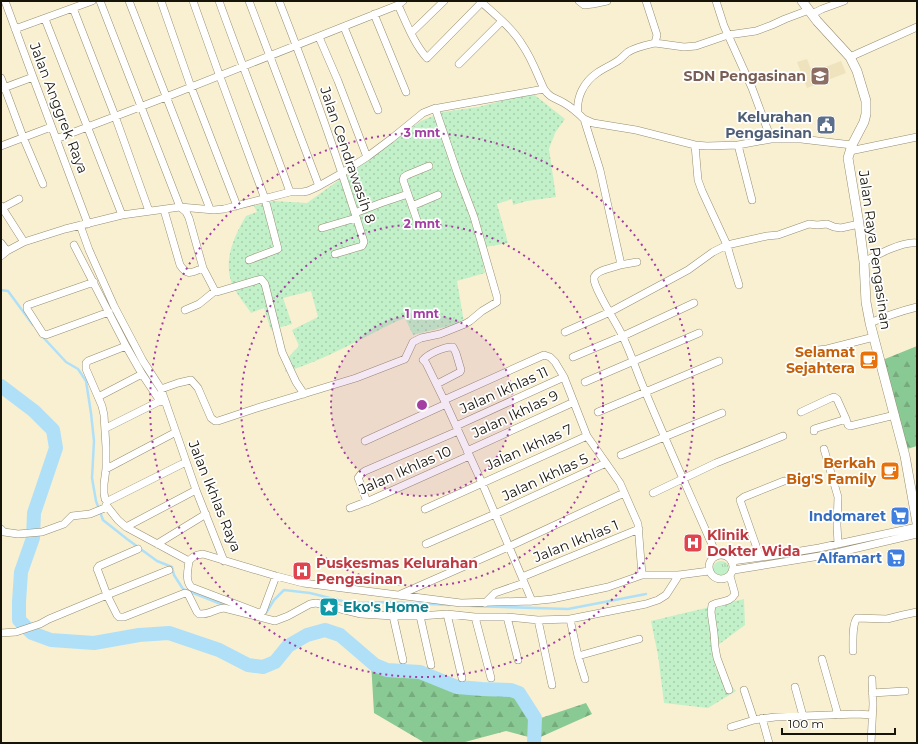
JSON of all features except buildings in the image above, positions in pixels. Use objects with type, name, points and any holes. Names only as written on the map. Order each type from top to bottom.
[{"type":"main road","name":"Jalan Raya Pengasinan","points":[[802,1],[850,57],[857,71],[865,95],[867,106],[866,114],[864,122],[851,148],[849,164],[864,262],[866,302],[870,323],[905,456],[917,523]]},
{"type":"street","name":"Jalan Anggrek Raya","points":[[5,1],[88,224]]},
{"type":"street","points":[[15,29],[45,19],[76,5],[92,1]]},
{"type":"street","points":[[100,1],[180,207],[186,212],[189,218],[203,268],[215,292]]},
{"type":"street","points":[[129,1],[210,209]]},
{"type":"street","points":[[161,1],[191,87],[237,206]]},
{"type":"street","points":[[193,1],[265,199],[278,249],[249,260]]},
{"type":"street","points":[[219,1],[290,192]]},
{"type":"street","points":[[249,1],[319,186]]},
{"type":"street","name":"Jalan Cendrawasih 8","points":[[279,1],[297,46],[342,173],[364,242],[362,246],[336,254]]},
{"type":"street","points":[[411,34],[444,1]]},
{"type":"street","points":[[579,1],[584,4],[593,4],[607,1]]},
{"type":"street","points":[[646,1],[657,35],[655,43]]},
{"type":"street","points":[[716,1],[724,26],[752,88],[771,140]]},
{"type":"street","points":[[577,112],[581,93],[585,85],[597,73],[619,60],[628,52],[639,47],[655,43],[684,47],[696,46],[728,35],[756,31],[785,19],[822,9],[844,1]]},
{"type":"street","points":[[56,139],[297,46],[400,3],[411,34],[427,58],[481,2],[515,34],[529,56],[544,89],[551,97],[564,103],[584,119],[593,122],[636,130],[695,145],[706,146],[738,145],[771,140],[801,140],[851,148],[917,137]]},
{"type":"street","points":[[76,5],[149,211]]},
{"type":"street","points":[[374,14],[406,92]]},
{"type":"street","points":[[45,19],[122,215]]},
{"type":"street","points":[[459,64],[502,21]]},
{"type":"street","points":[[344,26],[378,110]]},
{"type":"street","points":[[850,57],[917,27]]},
{"type":"street","points":[[318,37],[338,82],[367,157]]},
{"type":"street","points":[[3,88],[33,77]]},
{"type":"street","points":[[1,78],[3,88],[43,184]]},
{"type":"street","points":[[1,243],[4,254],[24,242],[65,229],[122,215],[180,207],[214,210],[224,209],[290,192],[303,192],[319,186],[367,157],[423,113],[435,108],[544,89]]},
{"type":"street","points":[[161,389],[191,380],[198,388],[211,418],[218,421],[356,378],[405,359],[413,342],[421,338],[440,334],[465,324],[497,302],[497,297],[474,217],[435,108]]},
{"type":"street","points":[[584,119],[600,170],[620,265]]},
{"type":"street","points":[[1,146],[52,127]]},
{"type":"street","points":[[695,145],[698,180],[727,245],[739,285]]},
{"type":"street","points":[[738,145],[752,200]]},
{"type":"street","points":[[419,226],[403,180],[407,175],[429,166]]},
{"type":"street","points":[[322,228],[380,203],[408,194]]},
{"type":"street","points":[[412,206],[438,195]]},
{"type":"street","points":[[18,199],[2,207],[24,242]]},
{"type":"street","points":[[164,210],[180,265],[187,272],[203,268]]},
{"type":"street","points":[[565,332],[610,312],[688,270],[713,252],[727,245],[766,236],[778,235],[809,224],[827,224],[839,228],[859,224]]},
{"type":"street","name":"Jalan Ikhlas Raya","points":[[80,225],[89,250],[114,306],[143,361],[161,389],[163,402],[176,432],[196,490],[224,560],[303,583],[461,603],[552,599],[608,587],[642,576],[680,575],[709,571]]},
{"type":"street","points":[[864,262],[880,253],[910,243],[917,244]]},
{"type":"street","points":[[74,245],[126,346],[142,374],[163,402],[106,428]]},
{"type":"street","points":[[637,262],[620,265],[598,272],[594,278],[595,282],[600,295],[622,336],[717,556]]},
{"type":"street","points":[[185,310],[199,304],[215,292],[261,279],[265,284],[282,352],[296,382],[304,394]]},
{"type":"street","points":[[94,282],[28,305],[27,309],[43,334],[46,335],[109,312]]},
{"type":"street","points":[[572,357],[694,303]]},
{"type":"street","points":[[870,323],[898,312],[917,307]]},
{"type":"street","points":[[585,382],[699,332]]},
{"type":"street","points":[[818,350],[874,337]]},
{"type":"street","points":[[126,346],[88,360],[86,363],[86,369],[102,406],[106,428],[106,469],[104,493],[106,505],[118,520],[126,527],[189,561]]},
{"type":"street","points":[[437,384],[460,372],[461,370],[453,347],[450,346],[442,349],[423,360],[426,362],[437,384],[482,483],[532,601]]},
{"type":"street","points":[[365,441],[544,355],[550,357],[555,362],[564,377],[587,436],[617,480],[638,524],[642,576]]},
{"type":"street","points":[[598,412],[718,361]]},
{"type":"street","points":[[98,396],[142,374]]},
{"type":"street","name":"Jalan Ikhlas 11","points":[[368,502],[358,478],[365,471],[457,429],[564,377]]},
{"type":"street","points":[[801,412],[834,397],[837,400],[848,425],[850,426],[895,415]]},
{"type":"street","name":"Jalan Ikhlas 9","points":[[468,454],[574,402]]},
{"type":"street","points":[[620,455],[722,412]]},
{"type":"street","points":[[814,431],[814,429],[846,419]]},
{"type":"street","points":[[106,469],[176,432]]},
{"type":"street","name":"Jalan Ikhlas 7","points":[[425,509],[587,436]]},
{"type":"street","points":[[653,493],[716,463],[783,436]]},
{"type":"street","points":[[824,449],[838,496],[838,544]]},
{"type":"street","name":"Jalan Ikhlas 10","points":[[350,508],[368,502],[468,454]]},
{"type":"street","points":[[1,529],[4,532],[23,534],[42,532],[64,524],[72,516],[90,514],[186,462]]},
{"type":"street","name":"Jalan Ikhlas 5","points":[[426,544],[606,463]]},
{"type":"street","points":[[760,557],[740,500],[784,481]]},
{"type":"street","points":[[126,527],[196,490]]},
{"type":"street","points":[[398,596],[624,493]]},
{"type":"street","points":[[157,544],[206,514]]},
{"type":"street","points":[[732,561],[819,548],[917,527]]},
{"type":"street","name":"Jalan Ikhlas 1","points":[[485,603],[495,594],[523,580],[639,529]]},
{"type":"street","points":[[729,690],[717,658],[710,612],[712,605],[732,599],[735,594],[732,573],[734,565],[728,557],[722,555],[712,559],[709,565],[709,571],[715,578],[724,580],[732,573],[832,554],[917,534]]},
{"type":"street","points":[[138,549],[99,566],[98,569],[107,595],[119,617],[124,617],[187,593],[196,612],[201,615],[224,608],[274,621],[288,616],[310,604],[316,603],[361,614],[393,616],[447,614],[538,620],[570,619],[646,604],[658,600],[666,595],[680,575]]},
{"type":"street","points":[[224,560],[203,554],[197,554],[192,557],[189,561],[188,581],[191,587],[259,613],[263,611],[276,576]]},
{"type":"street","points":[[1,633],[16,632],[40,624],[169,570]]},
{"type":"street","points":[[853,651],[854,626],[856,618],[887,620],[917,612]]},
{"type":"street","points":[[447,614],[462,678]]},
{"type":"street","points":[[393,616],[403,660]]},
{"type":"street","points":[[420,616],[431,665]]},
{"type":"street","points":[[475,617],[491,678]]},
{"type":"street","points":[[507,618],[518,660]]},
{"type":"street","points":[[570,619],[578,656],[585,679]]},
{"type":"street","points":[[538,620],[552,685]]},
{"type":"street","points":[[578,656],[639,639]]},
{"type":"street","points":[[822,659],[838,715]]},
{"type":"street","points":[[872,679],[872,743]]},
{"type":"street","points":[[795,687],[803,716]]},
{"type":"street","points":[[744,690],[754,720]]},
{"type":"street","points":[[872,693],[905,691]]},
{"type":"street","points":[[731,726],[762,718],[872,715]]},
{"type":"street","points":[[762,718],[769,743]]},
{"type":"shaded area","name":"SDN Pengasinan","points":[[807,59],[812,72],[841,61],[846,73],[807,88],[797,62]]},
{"type":"green space","points":[[532,93],[565,119],[555,133],[549,149],[556,197],[527,201],[513,205],[512,199],[497,204],[508,243],[480,248],[485,273],[457,281],[464,322],[413,335],[405,318],[327,356],[285,372],[286,364],[289,358],[299,346],[292,330],[318,317],[311,291],[283,298],[292,324],[271,330],[264,308],[251,313],[233,287],[229,266],[231,248],[237,232],[246,216],[257,212],[254,206],[274,201],[307,203],[421,121],[443,112],[478,107]]},
{"type":"green space","points":[[917,346],[917,446],[904,450],[880,361]]},
{"type":"green space","points":[[721,561],[727,563],[729,569],[727,575],[721,577],[715,575],[713,569],[715,563]]},
{"type":"green space","points":[[744,599],[745,625],[714,648],[715,667],[736,691],[708,708],[664,703],[658,655],[651,621]]},
{"type":"green space","points":[[371,662],[387,673],[416,670],[467,688],[506,690],[528,699],[538,719],[586,703],[592,714],[536,739],[506,731],[465,742],[425,743],[374,713]]},
{"type":"waterway","points":[[1,290],[8,291],[33,325]]},
{"type":"waterway","points":[[41,335],[66,362],[78,369],[86,381],[94,441],[92,478],[96,501],[103,520],[157,561],[172,567],[174,575],[183,589],[226,606]]},
{"type":"waterway","points":[[1,386],[34,411],[53,430],[56,448],[34,513],[33,538],[21,572],[19,620],[32,633],[51,640],[94,643],[139,635],[169,633],[219,650],[248,665],[263,667],[275,662],[288,646],[307,635],[325,630],[340,635],[375,665],[387,670],[420,672],[457,687],[511,690],[519,693],[535,718],[534,743]]},
{"type":"waterway","points":[[264,614],[274,600],[284,590],[310,593],[350,603],[390,602],[449,605]]},
{"type":"waterway","points":[[472,606],[568,609],[646,594]]},
{"type":"place","name":"SDN Pengasinan","points":[[820,76]]},
{"type":"place","name":"Kelurahan Pengasinan","points":[[826,125]]},
{"type":"place","name":"Selamat Sejahtera","points":[[869,360]]},
{"type":"place","name":"Berkah Big'S Family","points":[[890,471]]},
{"type":"place","name":"Indomaret","points":[[900,516]]},
{"type":"place","name":"Klinik Dokter Wida","points":[[693,543]]},
{"type":"place","name":"Alfamart","points":[[896,558]]},
{"type":"place","name":"Puskesmas Kelurahan Pengasinan","points":[[302,571]]},
{"type":"place","name":"Eko's Home","points":[[329,607]]}]
